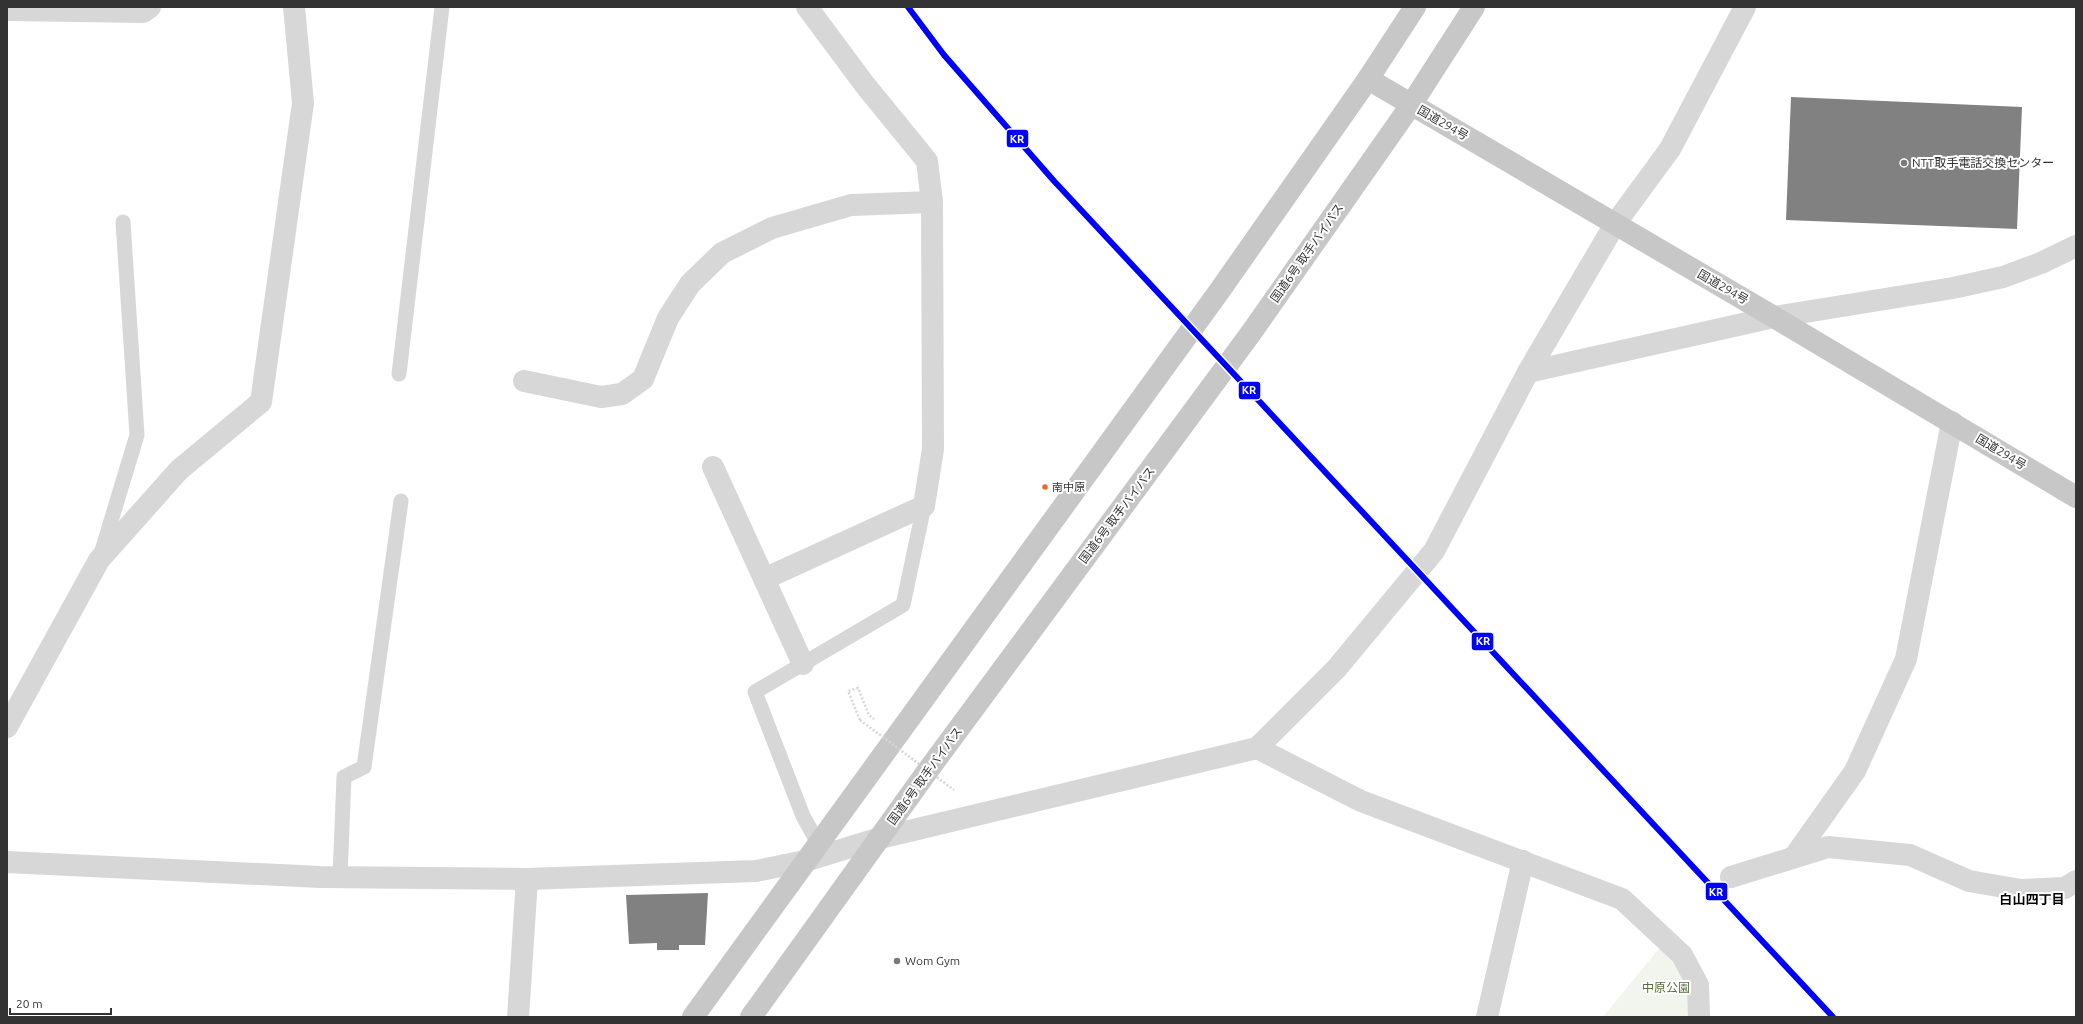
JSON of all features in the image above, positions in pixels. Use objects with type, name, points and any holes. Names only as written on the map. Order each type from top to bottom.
[{"type":"highway","points":[[693,1017],[1218,293],[1368,79],[1415,7]]},
{"type":"highway","name":"国道6号 取手バイパス","points":[[751,1017],[926,773],[1251,333],[1411,105],[1474,7]]},
{"type":"highway","name":"国道294号","points":[[1368,79],[1952,422],[2076,497]]},
{"type":"street","points":[[7,10],[143,12],[150,7]]},
{"type":"street","points":[[7,727],[99,560],[179,470],[261,402],[303,103],[294,7]]},
{"type":"street","points":[[764,579],[924,506],[933,449],[932,202],[927,161],[865,85],[807,7]]},
{"type":"street","points":[[7,862],[340,877],[527,879],[756,871],[805,861],[880,838],[926,826],[1160,773],[1257,748],[1337,668],[1434,551],[1528,372],[1615,224],[1670,149],[1745,7]]},
{"type":"street","points":[[524,381],[601,397],[622,394],[643,379],[668,318],[690,284],[722,253],[772,228],[851,205],[932,202]]},
{"type":"street","points":[[1528,372],[1774,317],[1953,288],[2003,277],[2041,263],[2076,246]]},
{"type":"street","points":[[1794,857],[1855,771],[1906,659],[1952,422]]},
{"type":"street","points":[[713,467],[803,664]]},
{"type":"street","points":[[1257,748],[1361,801],[1622,899],[1682,955],[1698,985],[1699,1017]]},
{"type":"street","points":[[1731,877],[1828,847],[1910,855],[1969,881],[2021,890],[2065,888],[2076,881]]},
{"type":"street","points":[[1487,1017],[1523,861]]},
{"type":"street","points":[[518,1017],[527,879]]},
{"type":"lane","points":[[399,374],[442,7]]},
{"type":"lane","points":[[99,560],[137,435],[123,222]]},
{"type":"lane","points":[[340,877],[344,777],[364,767],[400,501]]},
{"type":"lane","points":[[818,843],[803,816],[754,692],[903,605],[924,506]]},
{"type":"path","points":[[869,715],[858,688],[848,691],[860,720],[954,790]]},
{"type":"green space","name":"中原公園","points":[[1666,940],[1682,955],[1699,1017],[1603,1017]]},
{"type":"building","name":"NTT取手電話交換センター","points":[[1791,97],[2022,107],[2017,229],[1786,220]]},
{"type":"building","points":[[708,893],[705,945],[679,945],[679,950],[657,950],[657,943],[629,944],[626,895]]},
{"type":"transit line","name":"KR","points":[[908,7],[944,55],[1054,181],[1833,1017]]},
{"type":"place","name":"NTT取手電話交換センター","points":[[1904,163]]},
{"type":"place","name":"南中原","points":[[1045,487]]},
{"type":"place","name":"Wom Gym","points":[[897,961]]},
{"type":"district","name":"白山四丁目","points":[[2032,899]]}]
